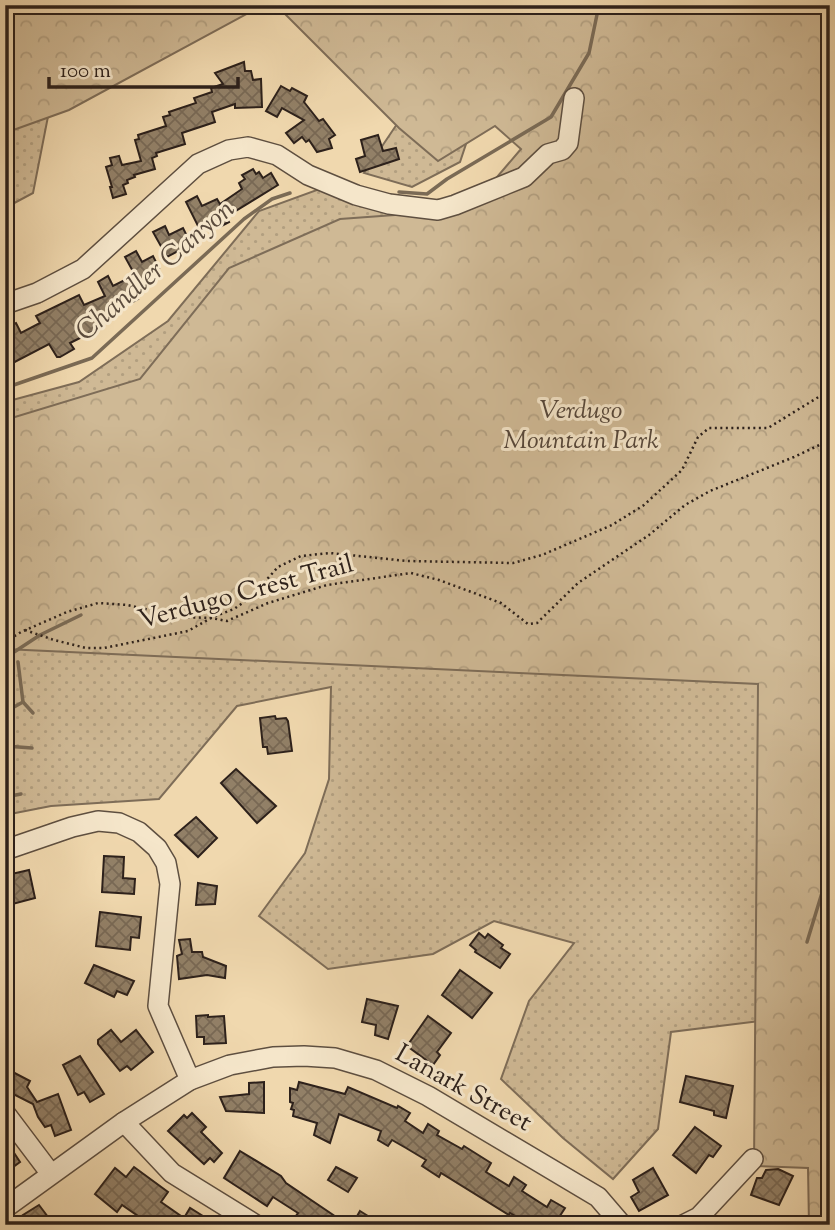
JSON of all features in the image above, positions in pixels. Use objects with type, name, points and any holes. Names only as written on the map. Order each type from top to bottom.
[{"type":"street","points":[[5,304],[37,293],[83,268],[198,164],[229,150],[248,147],[278,155],[308,175],[356,195],[389,204],[438,210],[524,177],[548,154],[562,150],[568,143],[574,98]]},
{"type":"street","points":[[5,850],[98,821],[119,823],[139,832],[157,848],[166,863],[170,884],[158,1006],[190,1080]]},
{"type":"street","name":"Lanark Street","points":[[5,1208],[124,1122],[190,1080],[230,1065],[273,1057],[335,1058],[376,1070],[428,1096],[598,1197],[622,1225]]},
{"type":"street","points":[[5,1113],[51,1174]]},
{"type":"street","points":[[124,1122],[172,1173],[256,1225]]},
{"type":"street","points":[[684,1225],[699,1217],[754,1159]]},
{"type":"path","points":[[5,642],[67,612],[98,604],[127,605],[182,617],[211,618],[251,597],[278,567],[300,556],[330,553],[407,561],[513,563],[542,555],[612,525],[644,505],[682,470],[698,437],[709,428],[768,428],[830,390]]},
{"type":"path","name":"Verdugo Crest Trail","points":[[25,630],[86,648],[104,648],[188,631],[211,618],[227,621],[268,603],[327,585],[411,573],[439,580],[501,603],[528,624],[537,623],[578,583],[649,535],[685,505],[710,491],[830,440]]},
{"type":"green space","points":[[5,5],[53,91],[33,193],[5,208]]},
{"type":"green space","points":[[5,5],[263,5],[69,110],[5,133]]},
{"type":"green space","name":"Verdugo Mountain Park","points":[[276,5],[830,5],[830,1225],[809,1225],[808,1168],[754,1166],[758,684],[5,649],[5,420],[140,379],[229,268],[340,219],[436,212],[480,197],[521,149],[495,126],[438,161],[399,128]]},
{"type":"green space","name":"Verdugo Mountain Park","points":[[830,5],[830,1225],[821,1153],[777,1019],[671,1032],[658,1129],[613,1179],[563,1138],[501,1079],[529,1001],[574,943],[494,921],[433,954],[328,969],[259,916],[305,853],[329,779],[331,687],[237,706],[159,799],[51,806],[5,815],[5,402],[79,382],[168,321],[259,211],[325,187],[431,217],[535,176],[572,130],[473,123],[460,162],[412,187],[364,173],[397,124]]},
{"type":"building","points":[[244,62],[245,71],[251,71],[253,80],[261,79],[262,107],[235,108],[235,104],[212,112],[215,122],[182,133],[185,144],[156,153],[157,156],[152,158],[155,169],[134,175],[135,177],[123,185],[126,194],[113,198],[106,167],[112,165],[110,158],[119,156],[122,165],[141,161],[135,140],[139,139],[138,135],[166,126],[163,117],[170,115],[169,112],[196,103],[194,98],[212,92],[211,88],[223,84],[215,73]]},
{"type":"building","points":[[281,86],[307,96],[304,102],[319,121],[323,119],[335,135],[329,139],[332,148],[317,152],[309,140],[306,142],[302,137],[294,143],[286,133],[304,120],[282,108],[277,117],[266,111]]},
{"type":"building","points":[[378,135],[383,151],[396,148],[399,159],[360,172],[356,159],[365,156],[361,140]]},
{"type":"building","points":[[253,169],[263,178],[271,173],[278,185],[226,217],[229,222],[218,228],[214,220],[199,228],[186,202],[197,196],[202,206],[217,199],[220,204],[242,189],[239,183],[245,179],[242,175]]},
{"type":"building","points":[[165,226],[169,235],[183,228],[191,244],[167,257],[153,232]]},
{"type":"building","points":[[136,251],[142,262],[153,256],[159,268],[155,270],[159,278],[134,292],[138,299],[116,311],[117,315],[94,327],[96,330],[70,343],[74,349],[60,357],[57,357],[49,344],[5,367],[5,328],[16,323],[21,333],[40,323],[36,316],[79,295],[84,305],[105,296],[98,282],[108,276],[113,286],[135,275],[125,257]]},
{"type":"building","points":[[275,716],[276,719],[286,718],[288,721],[292,751],[268,754],[267,747],[263,747],[260,718]]},
{"type":"building","points":[[236,769],[276,806],[257,823],[221,783]]},
{"type":"building","points":[[196,817],[217,838],[198,857],[175,835]]},
{"type":"building","points":[[104,856],[124,857],[123,878],[135,879],[134,894],[102,892]]},
{"type":"building","points":[[29,870],[35,898],[5,906],[7,875]]},
{"type":"building","points":[[198,883],[217,886],[215,904],[196,905]]},
{"type":"building","points":[[100,912],[141,917],[139,938],[131,937],[130,950],[96,946]]},
{"type":"building","points":[[479,933],[485,938],[488,934],[510,954],[500,968],[475,952],[470,945]]},
{"type":"building","points":[[190,939],[192,952],[202,952],[203,957],[226,966],[225,978],[207,975],[179,979],[177,956],[182,954],[179,940]]},
{"type":"building","points":[[94,965],[134,981],[127,995],[117,991],[114,997],[85,983]]},
{"type":"building","points":[[460,970],[492,993],[472,1018],[442,995]]},
{"type":"building","points":[[367,999],[398,1006],[388,1039],[375,1035],[376,1025],[362,1022]]},
{"type":"building","points":[[196,1016],[224,1016],[226,1043],[204,1044],[204,1037],[197,1037]]},
{"type":"building","points":[[428,1016],[451,1033],[437,1052],[440,1055],[433,1065],[407,1046]]},
{"type":"building","points":[[111,1030],[121,1042],[136,1030],[153,1052],[131,1070],[127,1066],[120,1071],[98,1044],[98,1040]]},
{"type":"building","points":[[80,1056],[104,1094],[90,1102],[84,1092],[78,1095],[63,1065]]},
{"type":"building","points":[[5,1068],[30,1081],[27,1087],[37,1102],[58,1094],[71,1130],[55,1136],[51,1125],[45,1127],[38,1117],[33,1104],[5,1090]]},
{"type":"building","points":[[686,1076],[733,1086],[726,1118],[714,1115],[714,1111],[680,1102]]},
{"type":"building","points":[[264,1082],[264,1113],[226,1111],[220,1097],[249,1094],[249,1083]]},
{"type":"building","points":[[299,1082],[345,1094],[348,1087],[397,1108],[398,1106],[410,1113],[405,1121],[423,1133],[428,1124],[439,1131],[437,1135],[462,1149],[464,1146],[491,1163],[486,1172],[509,1186],[514,1177],[526,1185],[522,1191],[547,1207],[551,1200],[565,1208],[554,1225],[530,1225],[441,1173],[439,1177],[422,1166],[426,1160],[392,1140],[388,1146],[378,1140],[381,1131],[339,1114],[330,1143],[314,1135],[317,1123],[293,1116],[290,1088],[297,1090]]},
{"type":"building","points":[[192,1113],[206,1127],[201,1132],[222,1153],[214,1162],[210,1158],[204,1164],[168,1131],[184,1115],[187,1118]]},
{"type":"building","points":[[695,1127],[721,1146],[713,1157],[709,1155],[696,1173],[673,1155]]},
{"type":"building","points":[[5,1139],[20,1162],[9,1170],[5,1164]]},
{"type":"building","points":[[240,1151],[281,1176],[286,1183],[348,1225],[301,1225],[293,1220],[298,1213],[273,1197],[267,1206],[224,1178]]},
{"type":"building","points":[[134,1167],[168,1192],[161,1202],[184,1218],[190,1208],[203,1216],[198,1225],[151,1225],[122,1205],[117,1212],[95,1194],[115,1168],[126,1177]]},
{"type":"building","points":[[336,1167],[357,1178],[348,1192],[328,1180]]},
{"type":"building","points":[[653,1168],[668,1195],[639,1211],[631,1197],[639,1192],[633,1180]]},
{"type":"building","points":[[778,1169],[793,1176],[779,1205],[751,1195],[757,1178],[762,1178],[766,1170]]},
{"type":"building","points":[[39,1205],[54,1225],[31,1225],[23,1215]]},
{"type":"building","points":[[360,1211],[368,1216],[363,1225],[352,1225]]},
{"type":"waterway","name":"Chandler Canyon","points":[[399,192],[427,194],[447,179],[551,117],[589,53],[599,5]]},
{"type":"waterway","name":"Chandler Canyon","points":[[5,388],[92,358],[244,219],[272,199],[290,193]]},
{"type":"waterway","points":[[5,658],[40,635],[81,615]]},
{"type":"waterway","points":[[18,662],[23,702],[33,713]]},
{"type":"waterway","points":[[5,712],[23,702]]},
{"type":"waterway","points":[[5,746],[32,748]]},
{"type":"waterway","points":[[5,797],[21,794]]},
{"type":"waterway","points":[[807,942],[825,883],[830,882]]}]
